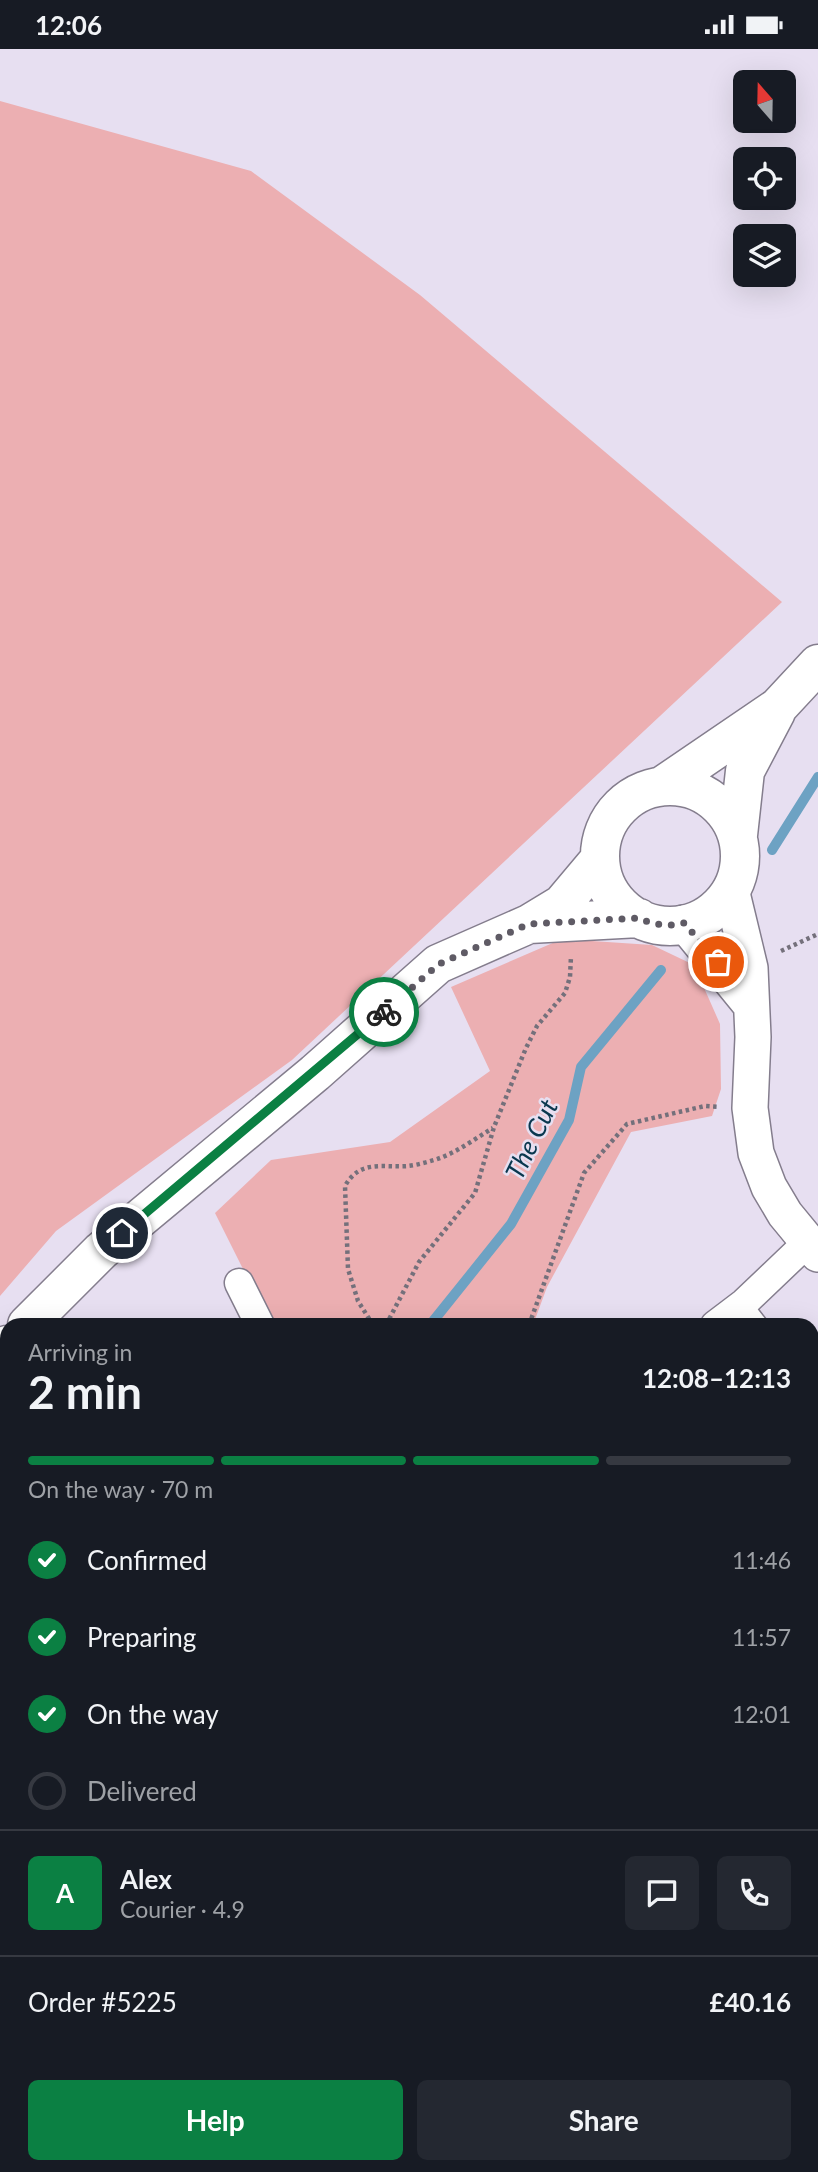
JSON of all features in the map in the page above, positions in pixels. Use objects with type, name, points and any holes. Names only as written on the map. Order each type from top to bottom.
[{"type":"main road","points":[[778,707],[745,771],[738,835],[741,853],[737,878],[726,899],[707,916],[672,926],[648,923],[626,911],[605,884],[599,860],[602,836],[613,814],[631,797],[662,786],[778,707],[818,664]]},
{"type":"main road","points":[[662,786],[686,787],[709,797],[726,813],[738,835]]},
{"type":"main road","points":[[34,1318],[101,1251],[315,1073],[439,964],[529,924],[562,904],[599,860]]},
{"type":"main road","points":[[529,924],[639,918]]},
{"type":"street","points":[[724,1318],[813,1248],[785,1214],[769,1187],[756,1153],[750,1108],[753,1038],[750,968],[731,889]]},
{"type":"street","points":[[684,923],[750,1004]]},
{"type":"street","points":[[239,1283],[256,1318]]},
{"type":"lane","points":[[744,1303],[756,1318]]},
{"type":"path","points":[[775,953],[818,934]]},
{"type":"path","points":[[390,1318],[419,1262],[475,1193],[494,1127],[526,1048],[537,1026],[565,992],[570,977],[571,943]]},
{"type":"path","points":[[532,1318],[584,1173],[627,1124],[705,1107],[724,1107]]},
{"type":"path","points":[[369,1318],[358,1301],[348,1269],[345,1187],[349,1180],[355,1173],[375,1164],[409,1166],[440,1158],[494,1127]]},
{"type":"shaded area","points":[[0,101],[251,171],[420,295],[782,602],[292,1060],[56,1231],[0,1296]]},
{"type":"shaded area","points":[[562,939],[652,945],[694,965],[720,1024],[721,1089],[712,1116],[631,1132],[547,1287],[536,1318],[268,1318],[215,1213],[271,1160],[390,1142],[490,1071],[451,987]]},
{"type":"waterway","name":"The Cut","points":[[772,850],[818,777]]},
{"type":"waterway","name":"The Cut","points":[[436,1318],[511,1224],[569,1120],[581,1067],[661,970]]},
{"type":"way so far","points":[[384,1012],[439,964],[529,924],[589,923],[639,918],[648,923],[672,926],[684,923],[718,962]]},
{"type":"route","points":[[122,1233],[315,1073],[384,1012]]}]
